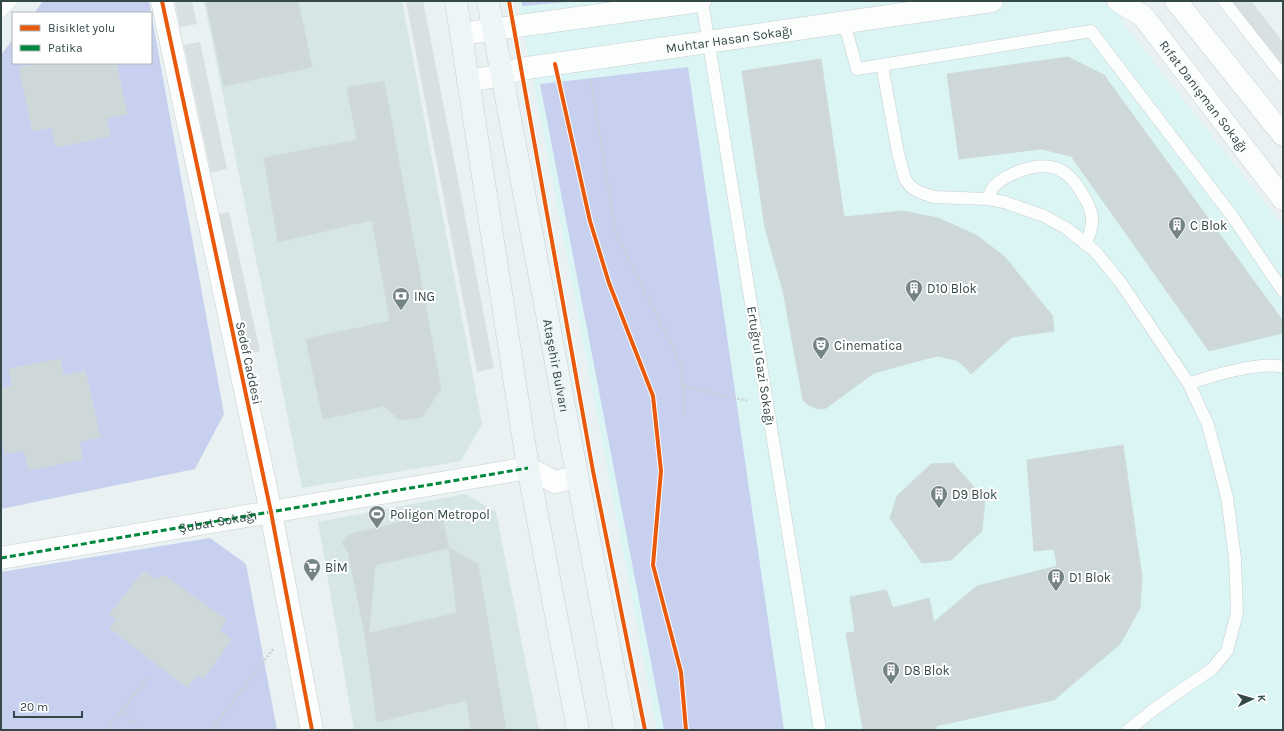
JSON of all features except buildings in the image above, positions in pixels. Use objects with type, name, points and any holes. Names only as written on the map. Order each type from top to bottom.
[{"type":"main road","points":[[456,1],[528,468],[578,730]]},
{"type":"main road","name":"Ataşehir Bulvarı","points":[[488,1],[503,75],[576,477],[625,730]]},
{"type":"street","name":"Sedef Caddesi","points":[[162,1],[271,512],[312,730]]},
{"type":"street","points":[[461,34],[701,1]]},
{"type":"street","name":"Muhtar Hasan Sokağı","points":[[468,81],[503,75],[520,69],[992,1]]},
{"type":"street","name":"Rıfat Danışman Sokağı","points":[[1118,1],[1143,16],[1283,198]]},
{"type":"street","points":[[1176,1],[1283,135]]},
{"type":"street","name":"Şubat Sokağı","points":[[1,558],[528,468]]},
{"type":"street","points":[[528,468],[555,482],[576,477]]},
{"type":"lane","points":[[1,12],[11,1]]},
{"type":"lane","name":"Ertuğrul Gazi Sokağı","points":[[701,1],[820,730]]},
{"type":"lane","points":[[1224,1],[1283,76]]},
{"type":"lane","points":[[844,22],[856,69],[1091,30],[1232,216],[1283,292]]},
{"type":"lane","points":[[882,65],[898,153],[905,179],[911,187],[926,195],[988,199],[1020,206],[1044,216],[1066,228],[1095,251],[1121,283],[1189,384],[1208,425],[1227,497],[1235,558],[1237,613],[1227,651],[1212,669],[1157,707],[1128,730]]},
{"type":"lane","points":[[988,199],[994,186],[1018,172],[1039,166],[1055,168],[1071,177],[1090,205],[1092,228],[1085,244]]},
{"type":"lane","points":[[1189,384],[1212,375],[1242,370],[1283,367]]},
{"type":"path","points":[[587,59],[616,234],[681,364],[685,414]]},
{"type":"path","points":[[683,386],[767,405]]},
{"type":"path","points":[[211,730],[292,624]]},
{"type":"path","points":[[106,730],[148,678]]},
{"type":"path","points":[[122,711],[140,730]]},
{"type":"shaded area","points":[[43,1],[149,1],[151,12],[35,12]]},
{"type":"shaded area","points":[[175,1],[192,1],[197,24],[180,27]]},
{"type":"shaded area","points":[[204,1],[402,1],[482,424],[461,461],[302,488]]},
{"type":"shaded area","points":[[406,1],[423,1],[456,169],[494,368],[477,372]]},
{"type":"shaded area","points":[[518,1],[1115,1],[1123,23],[1283,226],[1283,730],[657,730]]},
{"type":"shaded area","points":[[522,1],[579,1],[522,6]]},
{"type":"shaded area","points":[[1229,1],[1251,1],[1283,42],[1283,69]]},
{"type":"shaded area","points":[[152,18],[224,414],[195,469],[1,509],[1,55],[12,40],[12,64],[152,64]]},
{"type":"shaded area","points":[[200,42],[227,169],[211,173],[184,45]]},
{"type":"shaded area","points":[[688,67],[784,730],[664,730],[540,84]]},
{"type":"shaded area","points":[[229,212],[260,351],[247,354],[216,215]]},
{"type":"shaded area","points":[[465,494],[496,512],[539,730],[354,730],[318,522]]},
{"type":"shaded area","points":[[210,538],[246,564],[277,730],[1,730],[1,572]]},
{"type":"marked path","points":[[1,558],[528,468]]},
{"type":"cycle path","points":[[162,1],[271,512],[312,730]]},
{"type":"cycle path","points":[[509,1],[593,471],[645,730]]},
{"type":"cycle path","points":[[555,64],[590,221],[609,283],[653,396],[661,471],[653,565],[681,672],[686,730]]},
{"type":"place","name":"C Blok","points":[[1177,240]]},
{"type":"place","name":"D10 Blok","points":[[914,303]]},
{"type":"place","name":"ING","points":[[401,311]]},
{"type":"place","name":"Cinematica","points":[[821,360]]},
{"type":"place","name":"D9 Blok","points":[[939,509]]},
{"type":"place","name":"Poligon Metropol","points":[[377,529]]},
{"type":"place","name":"BİM","points":[[312,582]]},
{"type":"place","name":"D1 Blok","points":[[1056,592]]},
{"type":"place","name":"D8 Blok","points":[[891,685]]}]
